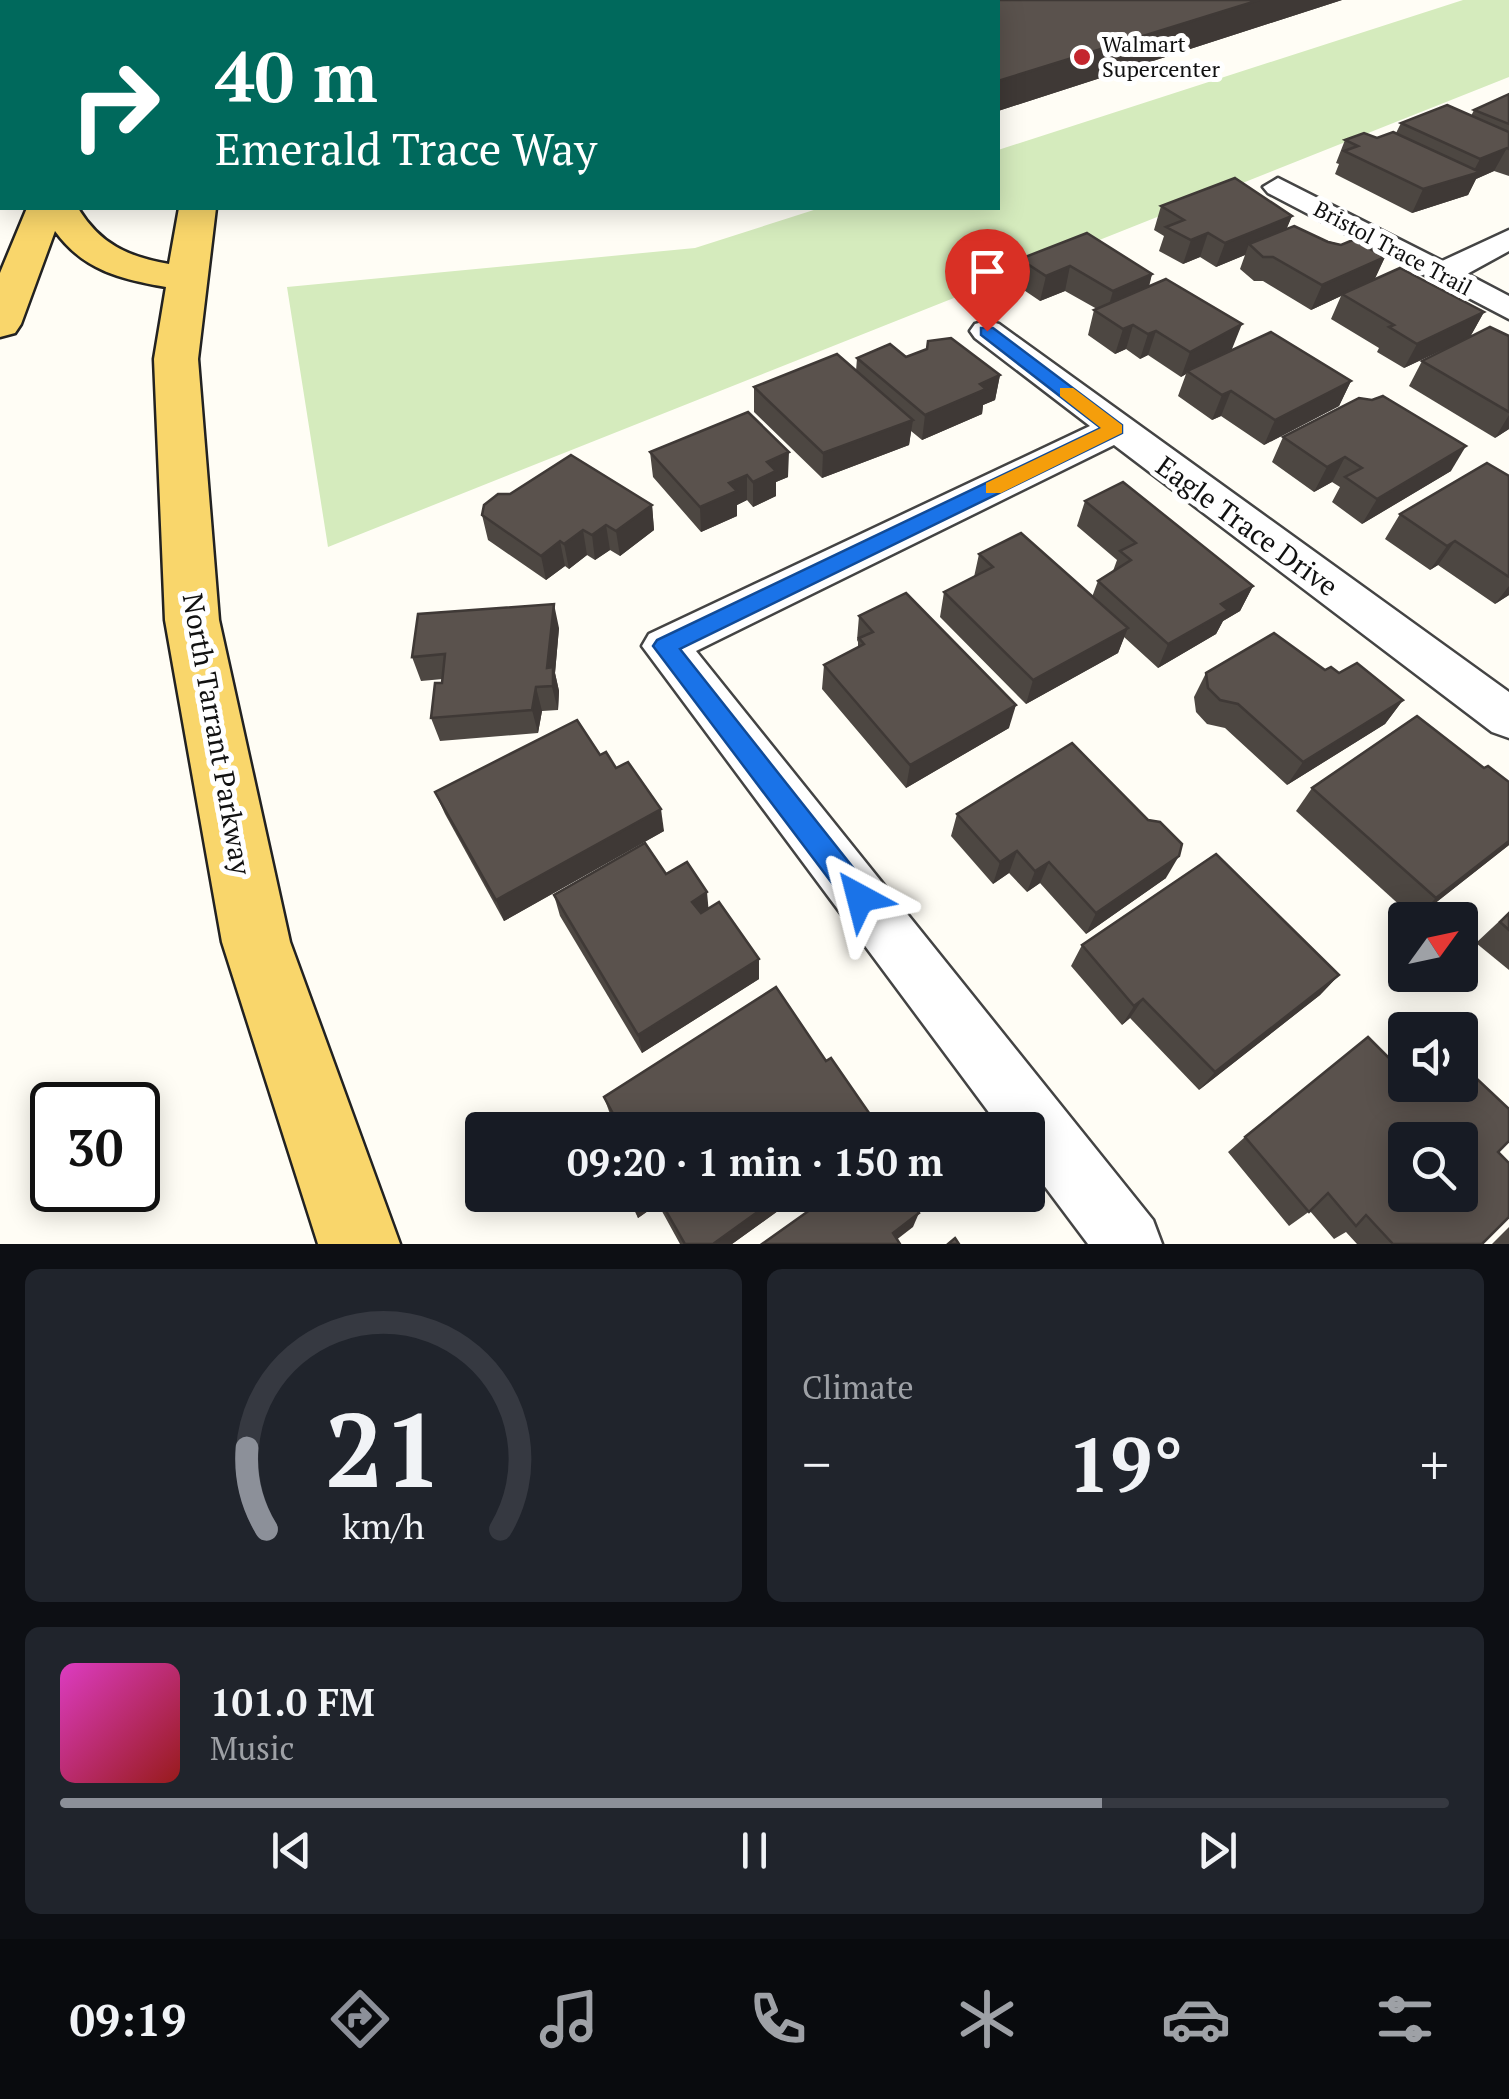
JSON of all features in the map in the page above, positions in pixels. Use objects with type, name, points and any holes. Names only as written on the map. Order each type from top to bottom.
[{"type":"main road","points":[[0,324],[45,210]]},
{"type":"main road","points":[[61,210],[82,244],[114,264],[192,243]]},
{"type":"main road","name":"North Tarrant Parkway","points":[[192,243],[176,359],[192,620],[256,942],[359,1244]]},
{"type":"street","name":"Bristol Trace Trail","points":[[1278,187],[1509,309]]},
{"type":"street","points":[[1441,274],[1509,239]]},
{"type":"street","name":"Eagle Trace Drive","points":[[987,331],[1509,718]]},
{"type":"street","points":[[1115,429],[665,646],[1129,1244]]},
{"type":"green space","points":[[1463,0],[1509,0],[1509,77],[328,547],[287,287],[695,248],[814,210],[1000,210],[1000,149]]},
{"type":"building","points":[[1000,0],[1259,0],[1000,80]]},
{"type":"building","points":[[1509,94],[1509,124],[1474,110]]},
{"type":"building","points":[[1447,105],[1509,132],[1509,149],[1480,159],[1401,123]]},
{"type":"building","points":[[1393,132],[1480,172],[1423,189],[1344,151],[1358,146],[1345,140],[1364,133],[1377,138]]},
{"type":"building","points":[[1235,178],[1292,216],[1225,243],[1208,233],[1191,240],[1166,227],[1184,220],[1161,206]]},
{"type":"building","points":[[1294,226],[1328,242],[1341,245],[1353,240],[1385,257],[1322,285],[1273,257],[1263,257],[1249,244]]},
{"type":"building","points":[[1087,233],[1152,274],[1113,291],[1070,266],[1046,276],[1020,259]]},
{"type":"building","points":[[1400,268],[1484,312],[1417,344],[1389,327],[1394,325],[1342,294]]},
{"type":"building","points":[[1166,279],[1242,324],[1190,352],[1156,331],[1148,334],[1133,325],[1123,329],[1094,310]]},
{"type":"building","points":[[1490,327],[1509,336],[1509,412],[1422,361]]},
{"type":"building","points":[[1271,332],[1351,381],[1275,420],[1231,391],[1222,395],[1187,371]]},
{"type":"building","points":[[951,338],[1000,375],[980,384],[986,389],[925,415],[857,358],[890,344],[906,357],[927,349],[928,341]]},
{"type":"building","points":[[837,354],[913,420],[823,453],[754,387]]},
{"type":"building","points":[[1383,396],[1466,446],[1377,499],[1345,477],[1362,468],[1345,457],[1327,467],[1283,437],[1359,398],[1372,400]]},
{"type":"building","points":[[748,412],[789,452],[767,462],[776,471],[753,482],[747,475],[729,483],[737,491],[700,507],[650,452]]},
{"type":"building","points":[[571,455],[652,505],[616,531],[606,525],[592,535],[583,530],[541,556],[482,515],[484,505],[498,494],[510,494]]},
{"type":"building","points":[[1487,463],[1509,476],[1509,577],[1455,541],[1447,546],[1400,514]]},
{"type":"building","points":[[1123,482],[1253,586],[1221,604],[1228,610],[1168,644],[1098,581],[1131,560],[1120,551],[1136,543],[1085,501]]},
{"type":"building","points":[[1021,533],[1128,628],[1033,680],[944,592],[993,567],[979,554]]},
{"type":"building","points":[[906,593],[1016,705],[910,765],[824,665],[864,644],[859,638],[873,632],[859,616]]},
{"type":"building","points":[[554,604],[547,668],[553,667],[553,686],[536,687],[532,710],[431,718],[435,683],[442,683],[445,654],[412,657],[418,614]]},
{"type":"building","points":[[1274,633],[1325,670],[1331,667],[1339,673],[1357,663],[1403,700],[1303,762],[1238,704],[1220,700],[1208,688],[1206,673]]},
{"type":"building","points":[[1417,716],[1484,768],[1488,766],[1509,782],[1509,841],[1436,898],[1312,788]]},
{"type":"building","points":[[577,720],[600,755],[606,752],[616,768],[628,762],[661,809],[496,900],[435,792]]},
{"type":"building","points":[[1072,743],[1148,820],[1160,822],[1182,844],[1179,856],[1096,913],[1049,862],[1035,871],[1017,851],[1000,862],[957,814]]},
{"type":"building","points":[[645,843],[666,874],[687,862],[707,892],[692,902],[701,913],[719,902],[759,959],[638,1035],[554,895]]},
{"type":"building","points":[[1216,854],[1339,975],[1215,1072],[1143,999],[1134,1006],[1082,945]]},
{"type":"building","points":[[1509,913],[1509,930],[1500,922]]},
{"type":"building","points":[[776,987],[826,1061],[831,1058],[868,1112],[612,1112],[604,1097]]},
{"type":"building","points":[[1368,1037],[1388,1057],[1388,1102],[1478,1102],[1478,1080],[1509,1109],[1509,1141],[1498,1152],[1509,1163],[1509,1217],[1482,1244],[1393,1244],[1366,1215],[1356,1226],[1328,1193],[1309,1212],[1245,1137]]},
{"type":"building","points":[[667,1212],[757,1212],[713,1244],[685,1244]]},
{"type":"building","points":[[807,1212],[919,1213],[893,1233],[900,1244],[762,1244]]},
{"type":"slow traffic","points":[[994,488],[1115,429],[1066,392]]},
{"type":"place","name":"Walmart Supercenter","points":[[1082,57]]},
{"type":"route","points":[[860,898],[665,646],[1115,429],[987,331]]}]
